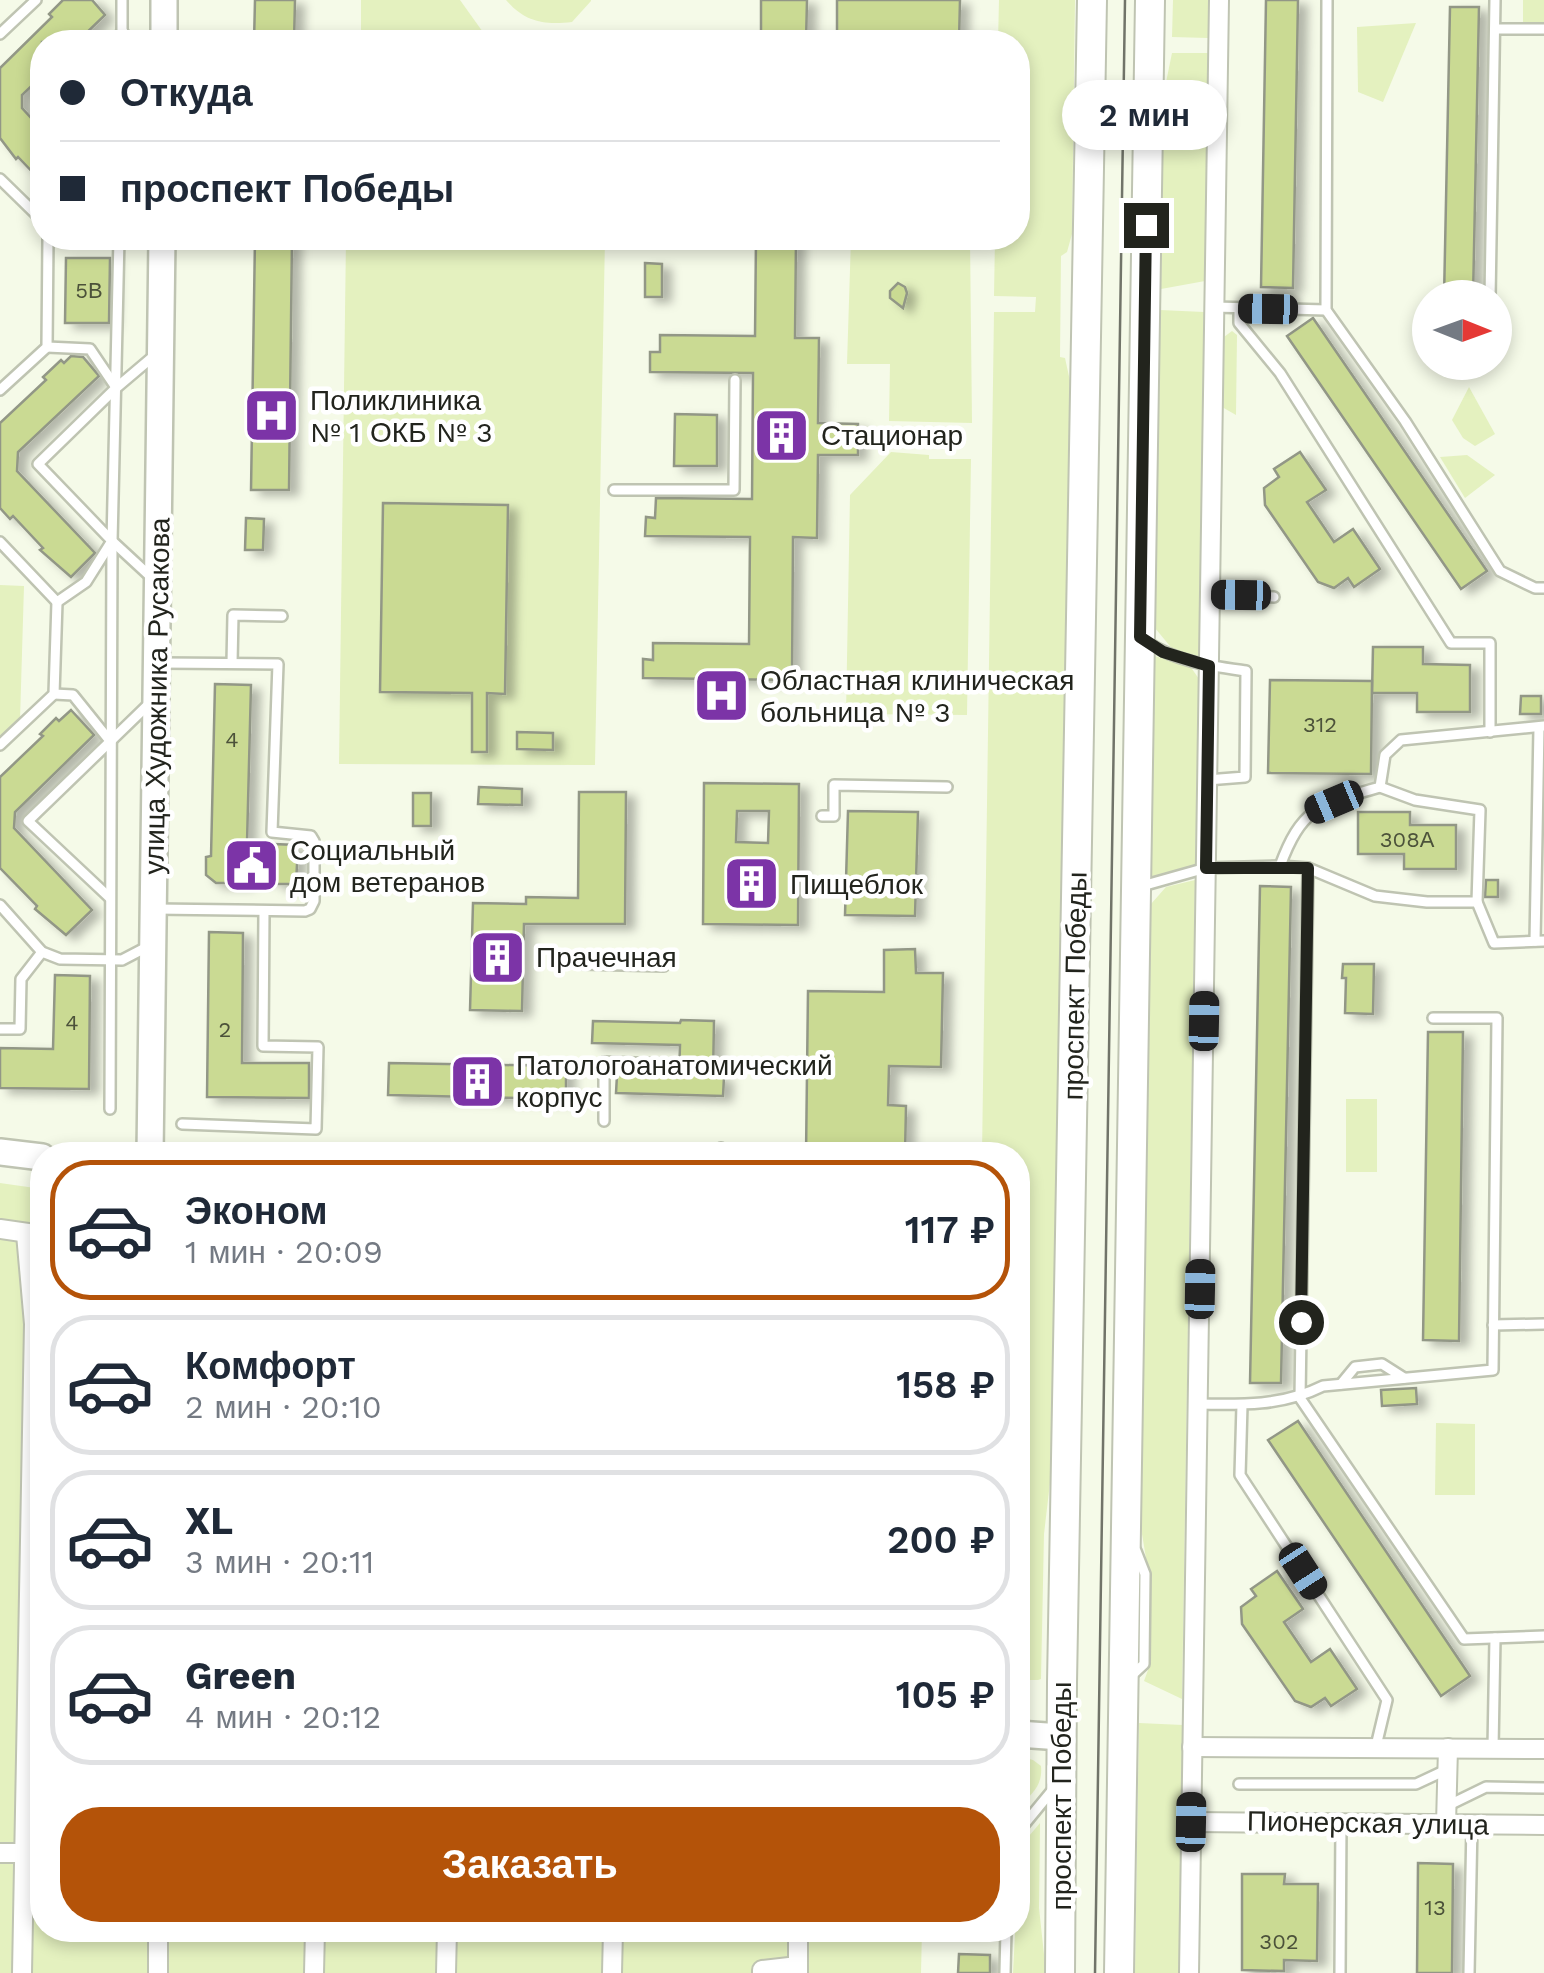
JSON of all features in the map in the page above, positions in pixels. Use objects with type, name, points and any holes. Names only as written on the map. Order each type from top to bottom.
[{"type":"main road","name":"проспект Победы","points":[[1060,1973],[1060,1782],[1092,0]]},
{"type":"main road","points":[[1120,1973],[1150,0]]},
{"type":"street","points":[[164,0],[164,30]]},
{"type":"street","points":[[1189,1973],[1219,0]]},
{"type":"street","name":"улица Художника Русакова","points":[[150,1142],[162,250]]},
{"type":"street","points":[[0,1152],[30,1156]]},
{"type":"street","points":[[0,1229],[30,1233]]},
{"type":"street","points":[[1030,1735],[1061,1737]]},
{"type":"street","points":[[1192,1747],[1544,1749]]},
{"type":"street","points":[[1446,1815],[1448,1748]]},
{"type":"street","name":"Пионерская улица","points":[[1191,1822],[1341,1822],[1446,1815],[1472,1824],[1544,1825]]},
{"type":"street","points":[[0,1853],[30,1853]]},
{"type":"street","points":[[22,1973],[30,1893]]},
{"type":"street","points":[[158,1942],[158,1973]]},
{"type":"street","points":[[314,1973],[315,1942]]},
{"type":"street","points":[[446,1942],[446,1973]]},
{"type":"street","points":[[612,1973],[613,1942]]},
{"type":"street","points":[[762,1973],[798,1969],[798,1942]]},
{"type":"lane","points":[[0,34],[36,0]]},
{"type":"lane","points":[[122,0],[122,30]]},
{"type":"lane","points":[[1328,0],[1326,310],[1405,421],[1500,570],[1535,588],[1544,588]]},
{"type":"lane","points":[[1490,280],[1495,0]]},
{"type":"lane","points":[[1495,28],[1544,30]]},
{"type":"lane","points":[[0,178],[30,208]]},
{"type":"lane","points":[[47,347],[48,250]]},
{"type":"lane","points":[[110,1109],[112,542],[119,250]]},
{"type":"lane","points":[[1214,307],[1326,310]]},
{"type":"lane","points":[[1239,308],[1239,323],[1280,373],[1451,643],[1490,643],[1490,732]]},
{"type":"lane","points":[[0,390],[47,347],[90,349],[116,388]]},
{"type":"lane","points":[[159,584],[112,542],[38,464],[161,350]]},
{"type":"lane","points":[[614,490],[734,490],[735,380]]},
{"type":"lane","points":[[0,542],[57,602],[54,694],[0,745]]},
{"type":"lane","points":[[57,602],[86,582],[112,542]]},
{"type":"lane","points":[[1210,594],[1274,598]]},
{"type":"lane","points":[[232,663],[232,616],[282,616]]},
{"type":"lane","points":[[1140,637],[1163,652],[1209,666],[1246,671],[1245,776],[1207,780]]},
{"type":"lane","points":[[154,910],[264,911],[310,908],[314,901],[314,842],[304,834],[272,832],[278,664],[158,663]]},
{"type":"lane","points":[[54,694],[73,696],[110,741]]},
{"type":"lane","points":[[110,898],[28,821],[158,696]]},
{"type":"lane","points":[[1280,866],[1291,837],[1308,813],[1380,787],[1415,800],[1480,810],[1476,902],[1494,942],[1539,942],[1541,727],[1401,740],[1385,755],[1380,787]]},
{"type":"lane","points":[[822,816],[834,816],[834,786],[947,788]]},
{"type":"lane","points":[[1136,888],[1206,868],[1280,866],[1308,868],[1375,896],[1476,902]]},
{"type":"lane","points":[[1308,868],[1300,1398],[1464,1639],[1544,1636]]},
{"type":"lane","points":[[1,909],[42,952],[60,959],[122,960],[154,944]]},
{"type":"lane","points":[[182,1124],[316,1129],[318,1047],[263,1046],[264,911]]},
{"type":"lane","points":[[0,1029],[20,1030],[21,979],[42,952]]},
{"type":"lane","points":[[580,964],[664,966]]},
{"type":"lane","points":[[1198,1404],[1242,1405],[1300,1398],[1323,1386],[1492,1370],[1497,1018],[1432,1018]]},
{"type":"lane","points":[[604,1120],[604,1062],[668,1064]]},
{"type":"lane","points":[[1493,1325],[1544,1324]]},
{"type":"lane","points":[[1341,1384],[1356,1367],[1382,1364],[1404,1378]]},
{"type":"lane","points":[[1242,1405],[1240,1475],[1387,1700],[1376,1746]]},
{"type":"lane","points":[[1493,1748],[1495,1638]]},
{"type":"lane","points":[[1239,1784],[1416,1784],[1448,1769]]},
{"type":"lane","points":[[1030,1818],[1060,1782]]},
{"type":"lane","points":[[1446,1815],[1486,1787],[1544,1788]]},
{"type":"lane","points":[[1340,1973],[1341,1822]]},
{"type":"lane","points":[[1470,1973],[1472,1824]]},
{"type":"lane","points":[[1005,1973],[1006,1942]]},
{"type":"green space","points":[[361,0],[460,0],[481,30],[361,30]]},
{"type":"green space","points":[[506,0],[591,1],[572,22],[552,23],[528,17]]},
{"type":"green space","points":[[999,0],[1075,0],[1072,234],[1067,252],[1061,256],[1060,357],[1065,358],[1070,381],[1055,1440],[1044,1534],[1038,1680],[1030,1680],[1030,1142],[982,1142],[994,312],[1035,312],[1036,297],[994,296],[995,250],[1030,250],[1030,30],[998,30]]},
{"type":"green space","points":[[1173,0],[1209,0],[1208,38],[1172,37]]},
{"type":"green space","points":[[1523,0],[1544,0],[1544,29],[1523,28]]},
{"type":"green space","points":[[1416,23],[1383,102],[1358,92],[1357,27]]},
{"type":"green space","points":[[1172,53],[1208,53],[1205,281],[1161,289],[1163,97]]},
{"type":"green space","points":[[346,250],[605,250],[595,765],[339,764]]},
{"type":"green space","points":[[851,250],[970,250],[972,423],[889,421],[890,364],[847,364]]},
{"type":"green space","points":[[1160,310],[1204,312],[1199,656],[1174,651],[1155,628]]},
{"type":"green space","points":[[1232,331],[1237,335],[1236,415],[1222,407],[1224,337]]},
{"type":"green space","points":[[1469,387],[1495,434],[1475,446],[1463,438],[1452,420]]},
{"type":"green space","points":[[926,435],[941,440],[941,446],[895,441]]},
{"type":"green space","points":[[891,452],[929,455],[929,459],[971,459],[967,715],[846,714],[850,495]]},
{"type":"green space","points":[[1467,455],[1495,475],[1465,498],[1440,457]]},
{"type":"green space","points":[[0,585],[24,586],[20,720],[0,738]]},
{"type":"green space","points":[[1155,656],[1190,666],[1199,679],[1195,869],[1151,878]]},
{"type":"green space","points":[[1195,880],[1182,1699],[1144,1681],[1148,1670],[1148,1570],[1141,1528],[1151,904],[1166,887]]},
{"type":"green space","points":[[1346,1099],[1377,1099],[1377,1172],[1346,1172]]},
{"type":"green space","points":[[0,1183],[30,1187],[30,1942],[922,1942],[921,1973],[0,1973]]},
{"type":"green space","points":[[1436,1423],[1475,1424],[1475,1495],[1435,1495]]},
{"type":"green space","points":[[1139,1723],[1183,1725],[1179,1973],[1135,1973]]},
{"type":"green space","points":[[1030,1759],[1041,1766],[1036,1789],[1030,1796]]},
{"type":"green space","points":[[1040,1823],[1039,1908],[1046,1973],[1013,1973],[1015,1942],[1030,1942],[1030,1835]]},
{"type":"building","points":[[63,0],[92,0],[105,15],[89,30],[39,30],[52,17],[49,14]]},
{"type":"building","points":[[255,0],[295,0],[294,30],[254,30]]},
{"type":"building","points":[[761,0],[807,0],[806,30],[761,30]]},
{"type":"building","points":[[837,0],[960,0],[959,30],[837,30]]},
{"type":"building","points":[[1266,0],[1298,0],[1293,288],[1261,287]]},
{"type":"building","points":[[1450,7],[1479,7],[1473,280],[1444,280]]},
{"type":"building","points":[[30,39],[30,87],[22,95],[22,108],[30,117],[30,170],[0,138],[0,68]]},
{"type":"building","name":"Поликлиника № 1 ОКБ № 3","points":[[255,250],[292,250],[289,490],[251,490]]},
{"type":"building","name":"Стационар","points":[[756,250],[796,250],[795,338],[819,338],[818,423],[858,424],[858,455],[818,455],[817,538],[793,537],[792,680],[643,678],[643,659],[653,660],[653,643],[749,644],[750,537],[645,536],[646,517],[655,518],[656,498],[752,499],[753,373],[650,372],[650,352],[660,352],[660,335],[755,336]]},
{"type":"building","points":[[66,258],[110,258],[109,323],[65,323]]},
{"type":"building","points":[[645,263],[662,264],[662,297],[645,297]]},
{"type":"building","points":[[898,283],[907,293],[903,308],[890,298],[890,291]]},
{"type":"building","points":[[1313,318],[1487,571],[1461,589],[1287,336]]},
{"type":"building","points":[[71,356],[83,357],[99,376],[18,452],[17,471],[95,553],[71,577],[40,550],[43,548],[13,516],[10,519],[0,508],[0,423],[46,380],[43,377],[61,360],[64,363]]},
{"type":"building","points":[[675,414],[717,415],[717,466],[674,466]]},
{"type":"building","points":[[1300,452],[1326,490],[1307,502],[1334,542],[1353,529],[1380,569],[1354,587],[1348,578],[1334,588],[1318,582],[1265,505],[1264,488],[1279,477],[1274,469]]},
{"type":"building","points":[[383,503],[508,505],[505,694],[487,693],[487,752],[472,752],[472,693],[380,692]]},
{"type":"building","points":[[246,518],[264,519],[263,550],[245,550]]},
{"type":"building","points":[[1373,647],[1423,647],[1423,664],[1470,665],[1470,712],[1417,712],[1417,693],[1372,693]]},
{"type":"building","points":[[1270,680],[1372,681],[1371,774],[1268,773]]},
{"type":"building","points":[[215,684],[251,685],[247,843],[298,845],[296,884],[275,884],[275,878],[245,877],[245,883],[216,883],[206,875],[206,857],[211,856]]},
{"type":"building","points":[[1521,696],[1541,696],[1541,714],[1520,714]]},
{"type":"building","points":[[71,710],[94,735],[15,812],[14,828],[92,910],[66,935],[35,909],[37,906],[0,868],[0,777],[56,718],[59,721]]},
{"type":"building","points":[[517,732],[553,733],[553,750],[517,749]]},
{"type":"building","name":"Пищеблок","points":[[704,783],[799,784],[798,925],[703,924]],"holes":[[[737,811],[769,811],[768,843],[736,842]]]},
{"type":"building","points":[[479,787],[522,789],[522,805],[478,804]]},
{"type":"building","points":[[579,792],[626,792],[625,924],[524,924],[522,1011],[470,1010],[473,903],[526,904],[526,897],[578,898]]},
{"type":"building","points":[[413,793],[431,793],[431,826],[413,826]]},
{"type":"building","points":[[848,811],[918,812],[915,916],[845,915]]},
{"type":"building","points":[[1358,812],[1410,812],[1410,825],[1456,825],[1456,869],[1404,869],[1404,854],[1358,854]]},
{"type":"building","points":[[1486,880],[1498,880],[1498,897],[1485,897]]},
{"type":"building","points":[[1260,886],[1291,887],[1281,1383],[1250,1383]]},
{"type":"building","points":[[209,932],[243,933],[242,1063],[309,1063],[309,1098],[207,1097]]},
{"type":"building","points":[[915,949],[916,973],[943,973],[941,1067],[889,1066],[888,1105],[906,1106],[905,1142],[806,1142],[808,991],[884,992],[884,950]]},
{"type":"building","points":[[1343,964],[1374,964],[1373,1014],[1345,1013]]},
{"type":"building","points":[[55,975],[90,976],[89,1089],[0,1088],[0,1048],[53,1049]]},
{"type":"building","points":[[593,1021],[714,1021],[713,1077],[724,1077],[723,1096],[616,1093],[617,1075],[679,1076],[680,1045],[592,1043]]},
{"type":"building","points":[[1428,1032],[1463,1032],[1459,1341],[1423,1340]]},
{"type":"building","name":"Патологоанатомический корпус","points":[[389,1063],[566,1066],[566,1099],[388,1095]]},
{"type":"building","points":[[1416,1388],[1417,1404],[1382,1406],[1381,1390]]},
{"type":"building","points":[[1298,1421],[1470,1676],[1441,1696],[1268,1440]]},
{"type":"building","points":[[1277,1571],[1303,1609],[1284,1622],[1311,1662],[1330,1649],[1357,1689],[1331,1706],[1325,1698],[1311,1707],[1295,1701],[1242,1624],[1241,1607],[1256,1596],[1251,1589]]},
{"type":"building","points":[[1418,1863],[1453,1864],[1452,1973],[1417,1973]]},
{"type":"building","points":[[1242,1874],[1285,1874],[1284,1884],[1318,1884],[1317,1961],[1284,1960],[1284,1971],[1242,1970]]},
{"type":"building","points":[[959,1954],[990,1955],[990,1973],[958,1973]]},
{"type":"tram line","points":[[1095,1973],[1125,0]]},
{"type":"place","name":"Поликлиника № 1 ОКБ № 3","points":[[271,416]]},
{"type":"place","name":"Стационар","points":[[782,435]]},
{"type":"place","name":"Областная клиническая больница № 3","points":[[721,696]]},
{"type":"place","name":"Социальный дом ветеранов","points":[[251,866]]},
{"type":"place","name":"Пищеблок","points":[[751,884]]},
{"type":"place","name":"Прачечная","points":[[497,957]]},
{"type":"place","name":"Патологоанатомический корпус","points":[[477,1081]]},
{"type":"route","points":[[1146,225],[1140,637],[1163,652],[1209,666],[1206,868],[1308,868],[1301,1322]]}]
